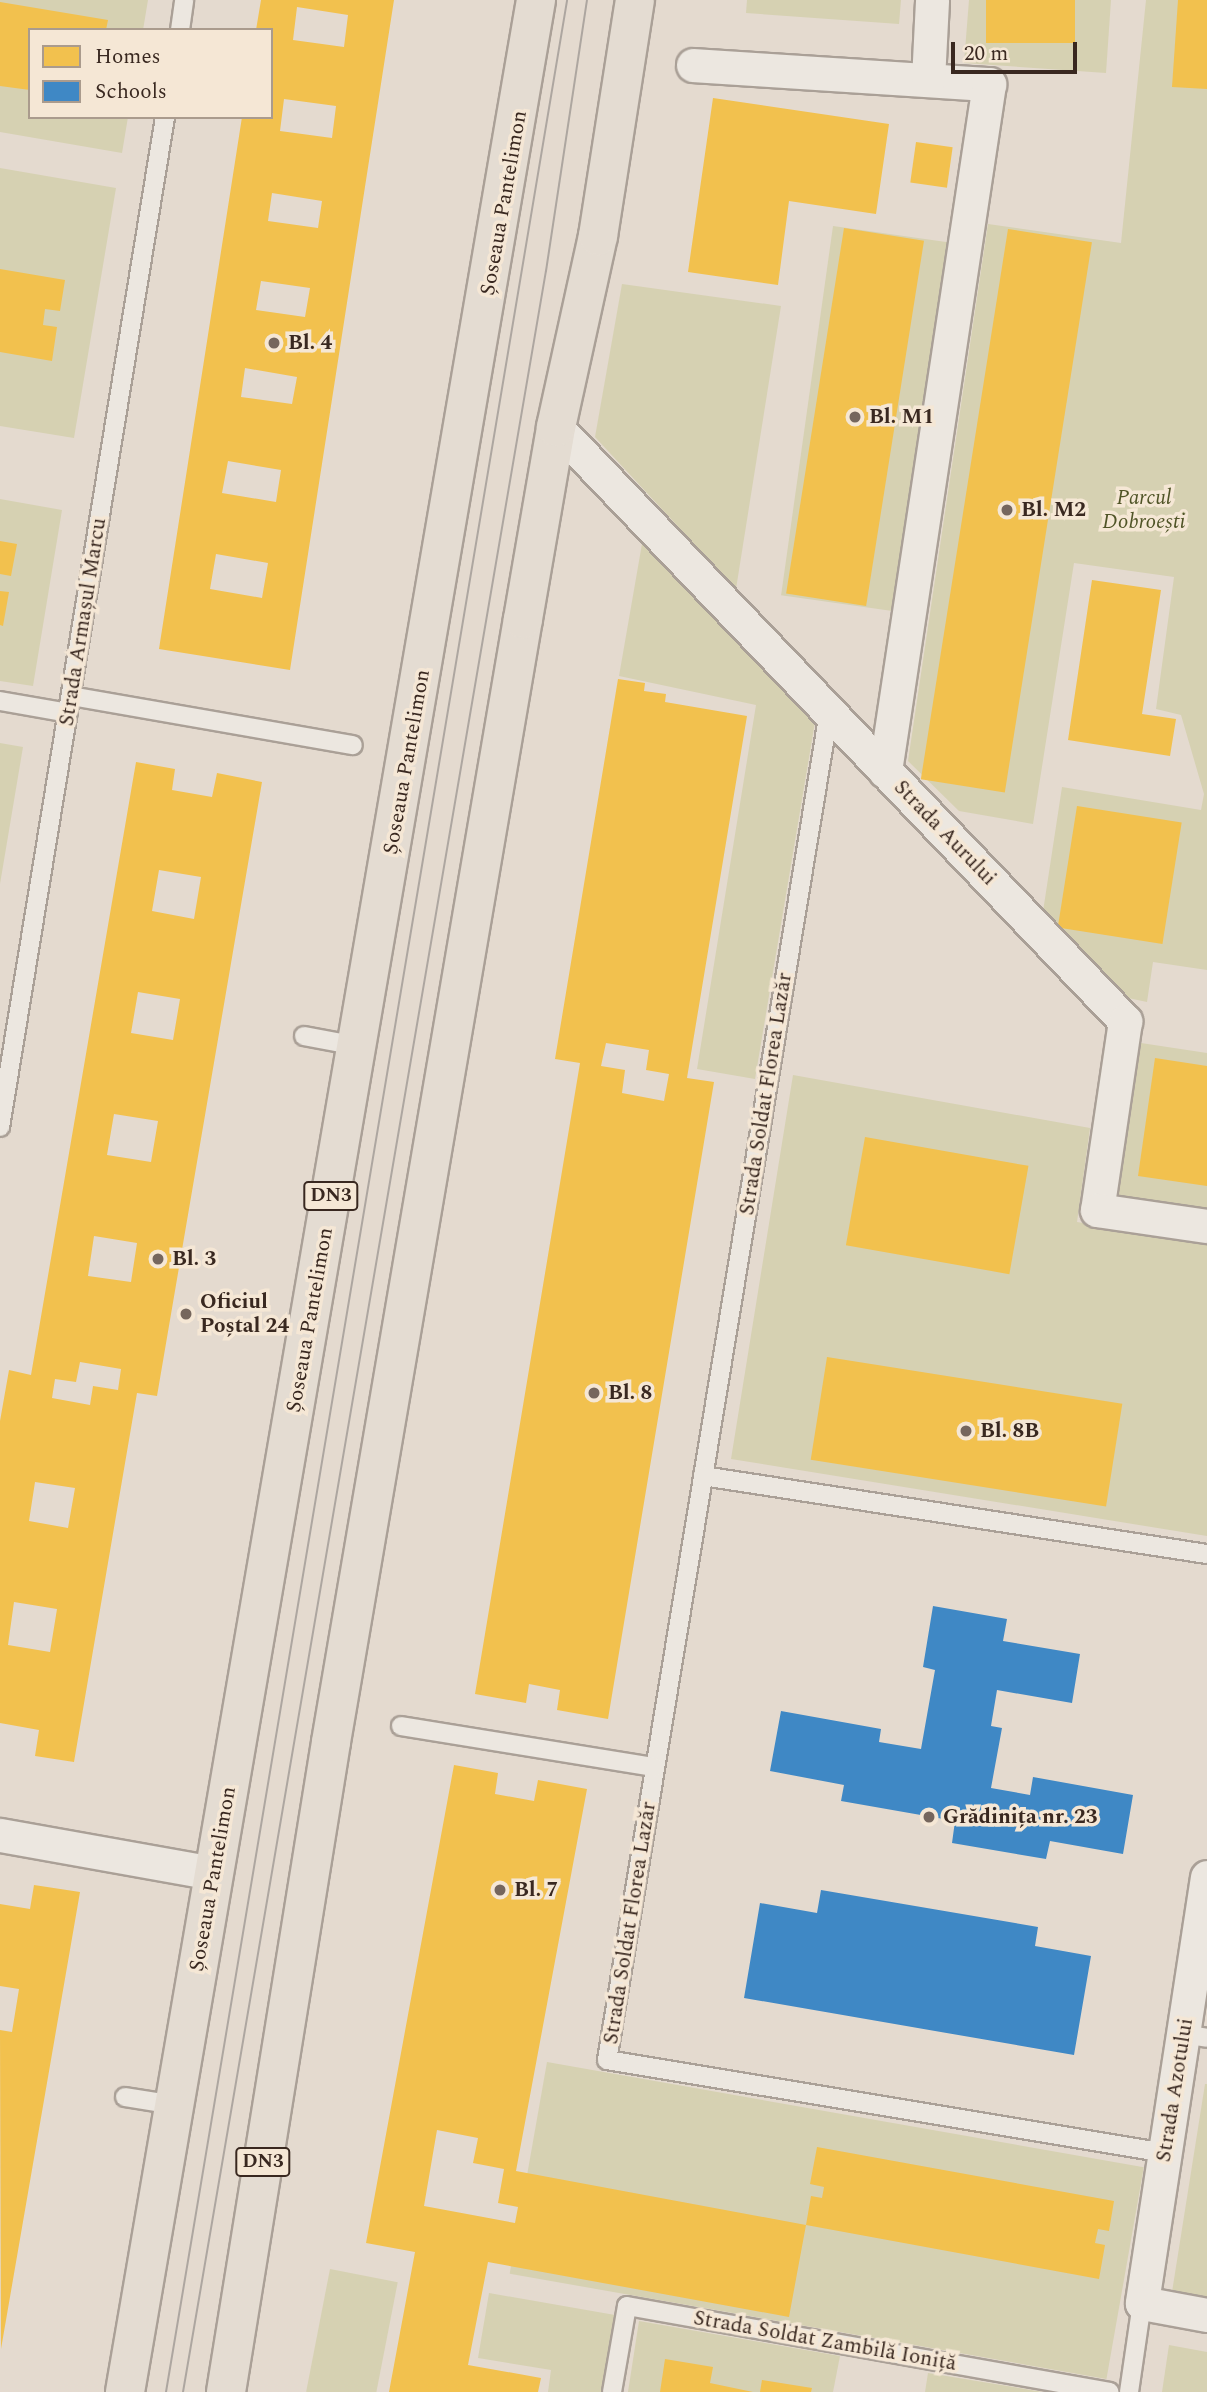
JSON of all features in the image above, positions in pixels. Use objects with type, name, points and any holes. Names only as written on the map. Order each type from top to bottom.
[{"type":"main road","name":"Șoseaua Pantelimon","points":[[125,2392],[536,0]]},
{"type":"main road","name":"DN3","points":[[226,2392],[333,1728],[556,427],[598,236],[635,0]]},
{"type":"street","points":[[928,80],[932,0]]},
{"type":"street","points":[[693,65],[989,84],[885,771]]},
{"type":"street","name":"Strada Aurului","points":[[556,427],[1125,1021],[1097,1210],[1207,1226]]},
{"type":"street","points":[[0,1835],[214,1873]]},
{"type":"street","name":"Strada Azotului","points":[[1142,2303],[1166,2152],[1195,2036],[1207,1877]]},
{"type":"street","points":[[1142,2303],[1207,2315]]},
{"type":"lane","points":[[180,28],[184,0]]},
{"type":"lane","name":"Strada Armașul Marcu","points":[[0,1127],[165,119]]},
{"type":"lane","points":[[0,701],[69,704],[354,745]]},
{"type":"lane","name":"Strada Soldat Florea Lazăr","points":[[829,712],[607,2060],[1166,2152]]},
{"type":"lane","points":[[304,1036],[357,1046]]},
{"type":"lane","points":[[703,1476],[1207,1554]]},
{"type":"lane","points":[[401,1726],[656,1767]]},
{"type":"lane","points":[[125,2097],[175,2105]]},
{"type":"lane","points":[[1129,2392],[1142,2303]]},
{"type":"lane","name":"Strada Soldat Zambilă Ioniță","points":[[612,2392],[626,2306],[1109,2392]]},
{"type":"green space","points":[[0,0],[148,0],[143,28],[28,28],[28,119],[128,119],[122,153],[0,132]]},
{"type":"green space","points":[[747,0],[901,0],[899,24],[746,13]]},
{"type":"green space","points":[[969,0],[1111,0],[1106,73],[964,63]]},
{"type":"green space","name":"Parcul Dobroești","points":[[1146,0],[1207,0],[1207,970],[1153,962],[1147,1002],[1114,995],[1042,918],[1062,787],[1201,810],[1204,794],[1181,715],[1156,709],[1174,577],[1074,563],[1033,824],[959,811],[908,761],[988,224],[1121,243]]},
{"type":"green space","points":[[0,168],[116,188],[74,438],[0,426]]},
{"type":"green space","name":"Bl. M1","points":[[833,226],[948,242],[896,612],[781,595]]},
{"type":"green space","points":[[622,284],[781,306],[736,589],[595,437]]},
{"type":"green space","points":[[0,499],[62,510],[33,686],[0,681]]},
{"type":"green space","points":[[643,538],[816,716],[755,1079],[697,1069],[756,705],[619,676]]},
{"type":"green space","points":[[0,743],[23,747],[0,884]]},
{"type":"green space","points":[[1141,1043],[1207,1053],[1207,1211],[1118,1198]]},
{"type":"green space","points":[[793,1075],[1090,1128],[1077,1222],[1207,1243],[1207,1536],[731,1459]]},
{"type":"green space","points":[[547,2062],[1144,2167],[1106,2379],[510,2274]]},
{"type":"green space","points":[[1207,2084],[1207,2298],[1172,2292]]},
{"type":"green space","points":[[330,2269],[398,2282],[376,2392],[306,2392]]},
{"type":"green space","points":[[489,2293],[615,2315],[602,2392],[548,2392],[551,2370],[478,2358]]},
{"type":"green space","points":[[639,2321],[840,2356],[833,2392],[628,2392]]},
{"type":"green space","points":[[1169,2345],[1207,2352],[1207,2392],[1162,2392]]},
{"type":"green space","points":[[928,2373],[1043,2392],[925,2392]]},
{"type":"building: Homes","name":"Bl. 4","points":[[261,0],[394,0],[290,670],[159,649],[242,119],[273,119],[273,28],[256,28]],"holes":[[[297,7],[348,15],[344,47],[293,40]],[[284,99],[336,106],[332,138],[280,131]],[[272,193],[322,201],[318,228],[268,221]],[[261,281],[310,288],[305,317],[256,310]],[[245,368],[297,377],[292,404],[241,397]],[[228,461],[281,470],[276,502],[222,493]],[[216,554],[268,563],[262,598],[210,589]]]},
{"type":"building: Homes","points":[[986,0],[1075,0],[1075,43],[986,43]]},
{"type":"building: Homes","points":[[1178,0],[1207,0],[1207,89],[1172,87]]},
{"type":"building: Homes","points":[[0,2],[108,20],[106,28],[28,28],[28,90],[0,86]]},
{"type":"building: Homes","points":[[713,98],[889,124],[876,214],[789,201],[778,285],[688,272]]},
{"type":"building: Homes","points":[[916,142],[953,147],[947,188],[910,183]]},
{"type":"building: Homes","name":"Bl. M1","points":[[844,228],[924,241],[866,606],[786,593]]},
{"type":"building: Homes","name":"Bl. M2","points":[[1008,229],[1092,242],[1005,792],[921,779]]},
{"type":"building: Homes","points":[[0,269],[65,280],[60,311],[45,309],[43,325],[57,327],[52,361],[0,352]]},
{"type":"building: Homes","points":[[0,541],[17,544],[11,576],[0,574]]},
{"type":"building: Homes","points":[[1092,580],[1161,590],[1142,714],[1176,719],[1170,756],[1068,740]]},
{"type":"building: Homes","points":[[0,591],[9,592],[3,626],[0,625]]},
{"type":"building: Homes","name":"Bl. 8","points":[[618,679],[645,683],[644,691],[666,694],[665,702],[747,716],[687,1078],[714,1082],[608,1719],[557,1710],[560,1690],[529,1684],[526,1703],[475,1694],[580,1063],[555,1059]],"holes":[[[606,1043],[649,1050],[646,1070],[669,1074],[664,1101],[622,1093],[625,1070],[601,1066]]]},
{"type":"building: Homes","name":"Bl. 3","points":[[136,762],[175,769],[172,790],[212,797],[217,773],[262,782],[157,1396],[137,1393],[74,1762],[35,1756],[39,1730],[0,1723],[0,1421],[9,1370],[31,1375]],"holes":[[[159,870],[201,877],[194,919],[152,911]],[[138,992],[180,999],[173,1040],[131,1033]],[[114,1114],[158,1121],[151,1162],[107,1155]],[[94,1236],[137,1243],[131,1282],[88,1276]],[[80,1362],[121,1369],[118,1390],[93,1386],[90,1405],[52,1398],[55,1379],[76,1382]],[[35,1482],[75,1488],[68,1528],[29,1521]],[[14,1602],[57,1609],[50,1652],[8,1645]]]},
{"type":"building: Homes","points":[[1077,806],[1182,823],[1162,944],[1058,927]]},
{"type":"building: Homes","points":[[1155,1058],[1207,1066],[1207,1186],[1138,1176]]},
{"type":"building: Homes","points":[[865,1137],[1028,1166],[1009,1274],[846,1245]]},
{"type":"building: Homes","name":"Bl. 8B","points":[[827,1357],[1122,1404],[1106,1506],[811,1460]]},
{"type":"building: Homes","points":[[454,1765],[498,1773],[495,1794],[534,1801],[538,1780],[587,1789],[516,2171],[806,2225],[789,2317],[488,2262],[468,2365],[541,2378],[538,2392],[389,2392],[415,2252],[366,2243]],"holes":[[[437,2130],[478,2138],[473,2163],[504,2169],[498,2203],[518,2207],[515,2223],[424,2206]]]},
{"type":"building: Homes","points":[[34,1885],[80,1892],[1,2349],[0,2030],[12,2032],[19,1989],[0,1986],[0,1904],[30,1909]]},
{"type":"building: Homes","points":[[817,2147],[1114,2201],[1109,2231],[1098,2229],[1095,2243],[1105,2245],[1099,2279],[806,2225],[811,2196],[822,2198],[824,2187],[810,2184]]},
{"type":"building: Homes","points":[[665,2359],[713,2367],[710,2383],[753,2392],[660,2392]]},
{"type":"building: Homes","points":[[762,2380],[812,2388],[811,2392],[760,2392]]},
{"type":"building: Schools","points":[[933,1606],[1007,1619],[1003,1641],[1080,1654],[1072,1703],[997,1690],[991,1726],[1002,1728],[991,1788],[1030,1795],[1033,1777],[1133,1795],[1123,1854],[1050,1841],[1046,1859],[952,1843],[955,1821],[841,1801],[844,1785],[770,1771],[781,1711],[881,1729],[879,1742],[921,1749],[935,1670],[923,1667]]},
{"type":"building: Schools","points":[[821,1890],[1038,1927],[1035,1946],[1091,1956],[1074,2055],[744,1998],[760,1903],[817,1913]]},
{"type":"tram line","points":[[166,2392],[567,0]]},
{"type":"tram line","points":[[183,2392],[546,271],[587,0]]},
{"type":"place","name":"Bl. 4","points":[[274,343]]},
{"type":"place","name":"Bl. M1","points":[[855,417]]},
{"type":"place","name":"Bl. M2","points":[[1007,510]]},
{"type":"place","name":"Bl. 3","points":[[158,1259]]},
{"type":"place","name":"Oficiul Poștal 24","points":[[186,1314]]},
{"type":"place","name":"Bl. 8","points":[[594,1393]]},
{"type":"place","name":"Bl. 8B","points":[[966,1431]]},
{"type":"place","name":"Grădinița nr. 23","points":[[929,1817]]},
{"type":"place","name":"Bl. 7","points":[[500,1890]]}]
